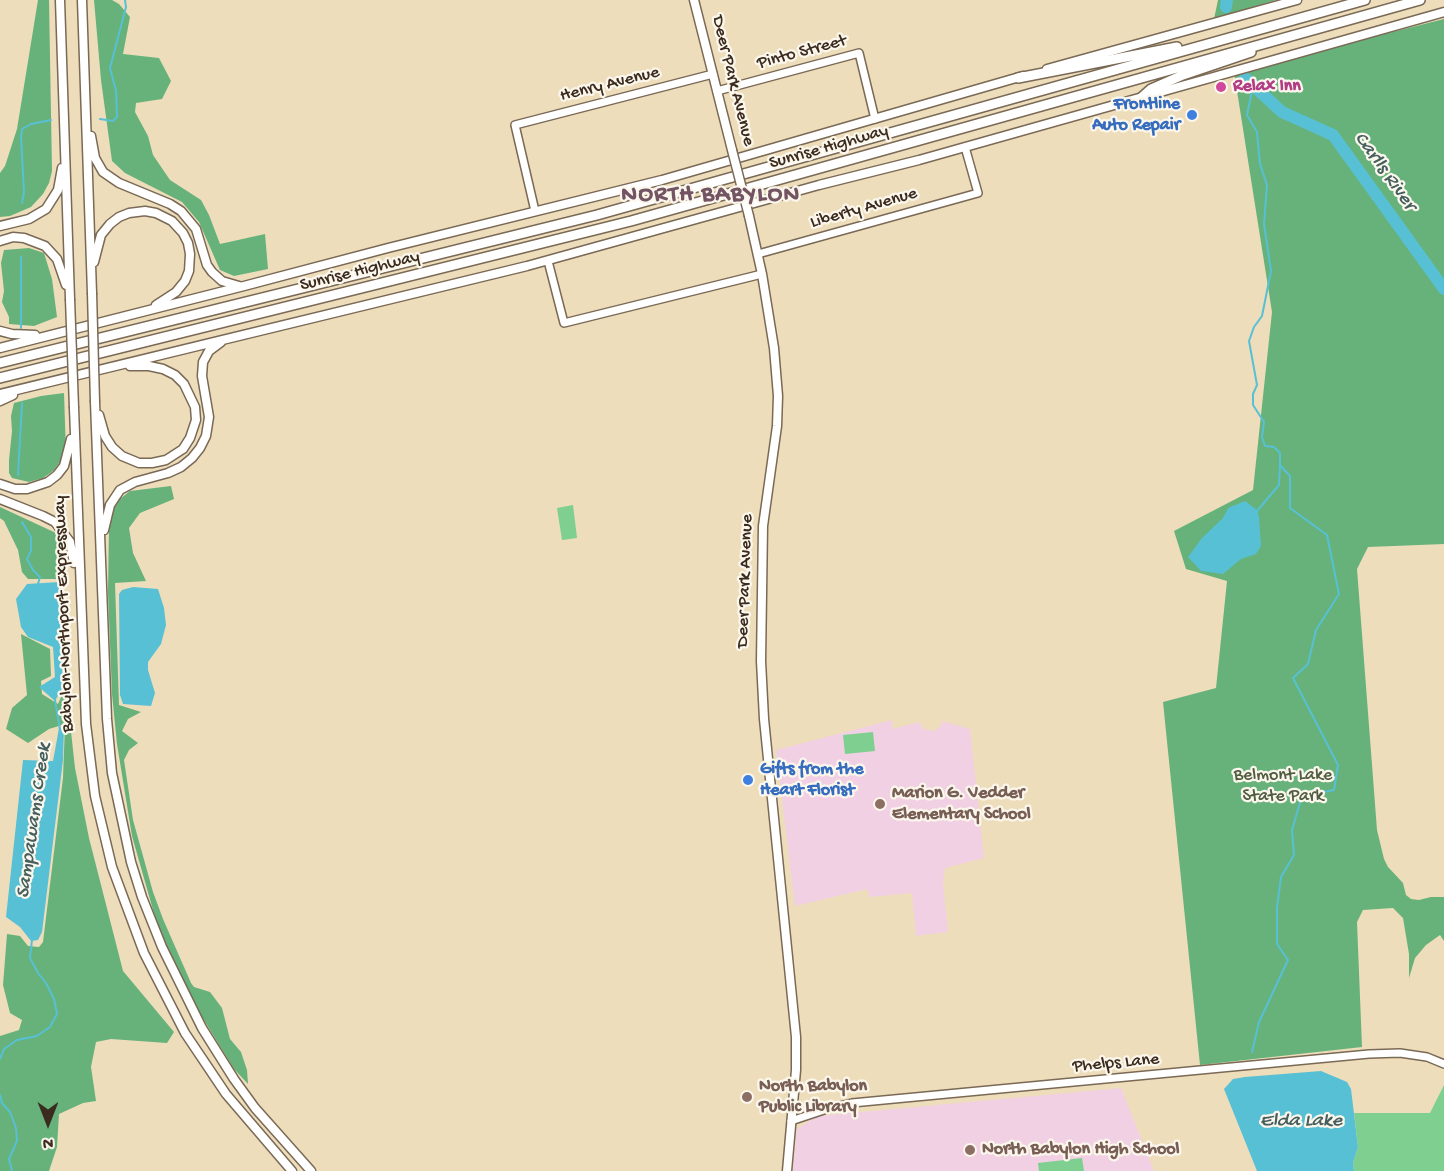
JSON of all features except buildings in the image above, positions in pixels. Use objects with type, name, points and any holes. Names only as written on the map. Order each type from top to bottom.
[{"type":"highway","name":"Sunrise Highway","points":[[0,363],[597,215],[1365,0]]},
{"type":"highway","name":"Sunrise Highway","points":[[0,378],[621,224],[1420,0]]},
{"type":"highway","points":[[1142,96],[1151,89],[1183,75],[1235,59],[1290,36]]},
{"type":"highway","points":[[1018,78],[1162,49],[1213,43]]},
{"type":"main road","name":"Babylon-Northport Expressway","points":[[60,0],[85,715],[93,779],[105,841],[130,919],[167,1002],[204,1064],[248,1122],[292,1171]]},
{"type":"main road","name":"Babylon-Northport Expressway","points":[[82,0],[105,699],[110,754],[122,826],[142,897],[169,964],[207,1036],[250,1101],[311,1171]]},
{"type":"main road","name":"Deer Park Avenue","points":[[694,0],[758,254],[776,360],[778,405],[776,436],[763,526],[761,682],[796,1037],[787,1171]]},
{"type":"main road","name":"Sunrise Highway","points":[[49,335],[680,176],[1056,66],[1298,0]]},
{"type":"main road","name":"Sunrise Highway","points":[[0,394],[548,261],[965,147],[1444,12]]},
{"type":"main road","points":[[84,86],[93,152],[103,172],[119,183],[181,211],[196,229],[212,273],[222,280],[244,286]]},
{"type":"main road","points":[[0,226],[33,217],[50,205],[59,186],[65,150]]},
{"type":"main road","points":[[91,274],[101,235],[119,217],[145,211],[156,213],[171,221],[183,233],[189,249],[188,276],[174,294],[140,312]]},
{"type":"main road","points":[[0,241],[13,237],[24,238],[45,246],[60,265],[70,299]]},
{"type":"main road","points":[[0,330],[17,335],[49,335]]},
{"type":"main road","points":[[0,348],[49,335]]},
{"type":"main road","points":[[100,558],[106,516],[116,495],[130,484],[181,467],[200,448],[206,436],[209,417],[202,376],[203,362],[206,354],[214,346],[232,336]]},
{"type":"main road","points":[[95,402],[108,442],[122,456],[133,461],[152,463],[166,460],[183,449],[193,433],[196,414],[194,401],[188,389],[175,375],[149,366],[106,368]]},
{"type":"main road","points":[[0,401],[33,386]]},
{"type":"main road","points":[[0,484],[15,489],[27,489],[37,487],[53,478],[66,461],[74,424]]},
{"type":"main road","points":[[0,499],[51,520],[65,533],[72,546],[81,605]]},
{"type":"street","name":"Pinto Street","points":[[717,91],[859,53],[876,119]]},
{"type":"street","name":"Henry Avenue","points":[[535,211],[515,124],[713,74]]},
{"type":"street","name":"Liberty Avenue","points":[[758,254],[978,193],[965,147]]},
{"type":"street","points":[[548,261],[564,323],[762,274]]},
{"type":"street","name":"Phelps Lane","points":[[791,1121],[852,1103],[1369,1054],[1400,1053],[1427,1057],[1444,1064]]},
{"type":"shaded area","name":"Marion G. Vedder Elementary School","points":[[892,720],[893,729],[919,722],[923,729],[934,731],[941,726],[942,721],[970,729],[984,858],[945,868],[943,882],[948,932],[916,936],[912,893],[870,897],[867,889],[795,906],[776,750]]},
{"type":"shaded area","name":"North Babylon High School","points":[[1121,1088],[1154,1171],[793,1171],[797,1129],[818,1116]]},
{"type":"green space","points":[[38,0],[49,0],[52,171],[43,194],[31,207],[10,216],[0,217],[0,173],[5,166],[17,129]]},
{"type":"green space","points":[[94,0],[112,0],[119,4],[130,17],[123,54],[159,58],[171,81],[162,99],[136,103],[135,112],[148,136],[153,155],[170,180],[201,200],[220,244],[265,234],[268,269],[234,276],[220,270],[199,222],[182,202],[125,173],[112,161],[101,80]]},
{"type":"green space","points":[[1218,0],[1276,0],[1214,19]]},
{"type":"green space","name":"Belmont Lake State Park","points":[[1444,19],[1444,544],[1368,547],[1357,569],[1377,830],[1384,859],[1388,867],[1403,883],[1406,895],[1411,899],[1419,900],[1444,897],[1444,941],[1440,935],[1426,945],[1415,958],[1409,978],[1409,954],[1403,918],[1393,908],[1363,910],[1357,922],[1362,1047],[1200,1065],[1163,702],[1216,688],[1227,581],[1186,569],[1174,531],[1253,490],[1272,312],[1234,72]]},
{"type":"green space","points":[[29,248],[44,253],[52,279],[57,317],[34,326],[9,324],[9,317],[2,302],[4,291],[1,263],[4,250]]},
{"type":"green space","points":[[64,393],[66,454],[53,471],[43,478],[29,482],[12,478],[9,473],[9,460],[11,416],[14,403]]},
{"type":"green space","points":[[171,486],[174,499],[140,513],[129,528],[133,553],[146,581],[115,583],[119,705],[141,712],[128,719],[122,731],[138,743],[129,750],[124,760],[133,820],[163,919],[191,983],[194,987],[210,992],[222,1008],[230,1039],[241,1052],[247,1070],[248,1084],[234,1069],[199,1012],[159,931],[132,836],[117,744],[112,694],[108,592],[109,528],[112,511],[120,499],[130,491]]},
{"type":"green space","points":[[573,505],[577,538],[562,540],[557,508]]},
{"type":"green space","points":[[0,507],[56,533],[63,550],[62,579],[28,579],[22,572],[18,550],[4,521],[0,518]]},
{"type":"green space","points":[[21,634],[50,649],[51,676],[41,681],[42,694],[58,704],[66,686],[75,768],[89,838],[123,971],[174,1032],[167,1043],[111,1039],[96,1042],[91,1067],[96,1101],[83,1103],[59,1114],[57,1147],[49,1171],[0,1171],[0,1036],[19,1030],[22,1020],[10,1013],[3,985],[7,934],[20,936],[28,946],[39,947],[43,942],[63,778],[65,724],[49,729],[28,743],[6,729],[12,708],[27,695]]},
{"type":"green space","points":[[873,732],[875,751],[845,754],[843,735]]},
{"type":"green space","points":[[1444,1085],[1444,1171],[1354,1171],[1353,1163],[1358,1147],[1354,1113],[1430,1113]]},
{"type":"green space","points":[[1082,1158],[1084,1171],[1039,1171],[1038,1163]]},
{"type":"water","points":[[1245,501],[1257,510],[1259,516],[1261,546],[1256,554],[1241,559],[1223,574],[1201,571],[1188,557],[1202,538],[1223,518],[1228,508]]},
{"type":"water","points":[[59,582],[63,687],[55,701],[39,687],[55,677],[53,647],[28,637],[21,627],[16,599],[27,584]]},
{"type":"water","points":[[133,587],[158,589],[164,608],[166,625],[161,644],[148,662],[155,693],[151,706],[123,704],[120,695],[119,594],[122,590]]},
{"type":"water","points":[[64,727],[63,760],[42,932],[38,940],[31,941],[20,927],[6,917],[23,760],[53,761],[59,728]]},
{"type":"water","name":"Elda Lake","points":[[1321,1071],[1347,1082],[1351,1089],[1358,1147],[1353,1163],[1354,1171],[1257,1171],[1224,1089],[1233,1079]]},
{"type":"waterway","name":"Sampawams Creek","points":[[100,119],[113,121],[117,117],[116,91],[110,68],[126,7],[125,0]]},
{"type":"waterway","points":[[1226,7],[1227,0]]},
{"type":"waterway","name":"Carlls River","points":[[1245,78],[1282,112],[1333,135],[1444,289]]},
{"type":"waterway","points":[[1252,1052],[1259,1022],[1288,960],[1277,944],[1277,907],[1281,877],[1294,855],[1292,830],[1302,796],[1334,790],[1338,765],[1293,678],[1308,664],[1316,630],[1339,594],[1327,535],[1290,508],[1290,476],[1280,465],[1280,453],[1274,447],[1265,446],[1262,437],[1264,422],[1253,405],[1253,394],[1257,385],[1249,341],[1254,327],[1262,316],[1271,271],[1264,224],[1267,185],[1260,164],[1257,132],[1247,115],[1253,86]]},
{"type":"waterway","name":"Sampawams Creek","points":[[22,203],[24,192],[22,129],[31,124],[51,120]]},
{"type":"waterway","name":"Sampawams Creek","points":[[21,257],[21,328]]},
{"type":"waterway","name":"Sampawams Creek","points":[[18,475],[22,403]]},
{"type":"waterway","points":[[1257,511],[1279,485],[1280,465]]},
{"type":"waterway","name":"Sampawams Creek","points":[[22,522],[31,537],[31,551],[27,559],[40,577],[38,584]]},
{"type":"waterway","name":"Sampawams Creek","points":[[55,700],[60,730]]},
{"type":"waterway","name":"Sampawams Creek","points":[[0,1059],[4,1049],[17,1040],[37,1036],[50,1027],[57,1014],[54,999],[30,958],[32,940]]},
{"type":"waterway","name":"Sampawams Creek","points":[[0,1095],[16,1128],[17,1141],[9,1159],[12,1171]]},
{"type":"place","name":"Relax Inn","points":[[1221,87]]},
{"type":"place","name":"Frontline Auto Repair","points":[[1192,115]]},
{"type":"place","name":"Gifts from the Heart Florist","points":[[748,780]]},
{"type":"place","name":"Marion G. Vedder Elementary School","points":[[880,804]]},
{"type":"place","name":"North Babylon Public Library","points":[[747,1097]]},
{"type":"place","name":"North Babylon High School","points":[[970,1150]]},
{"type":"district","name":"NORTH BABYLON","points":[[711,196]]}]
